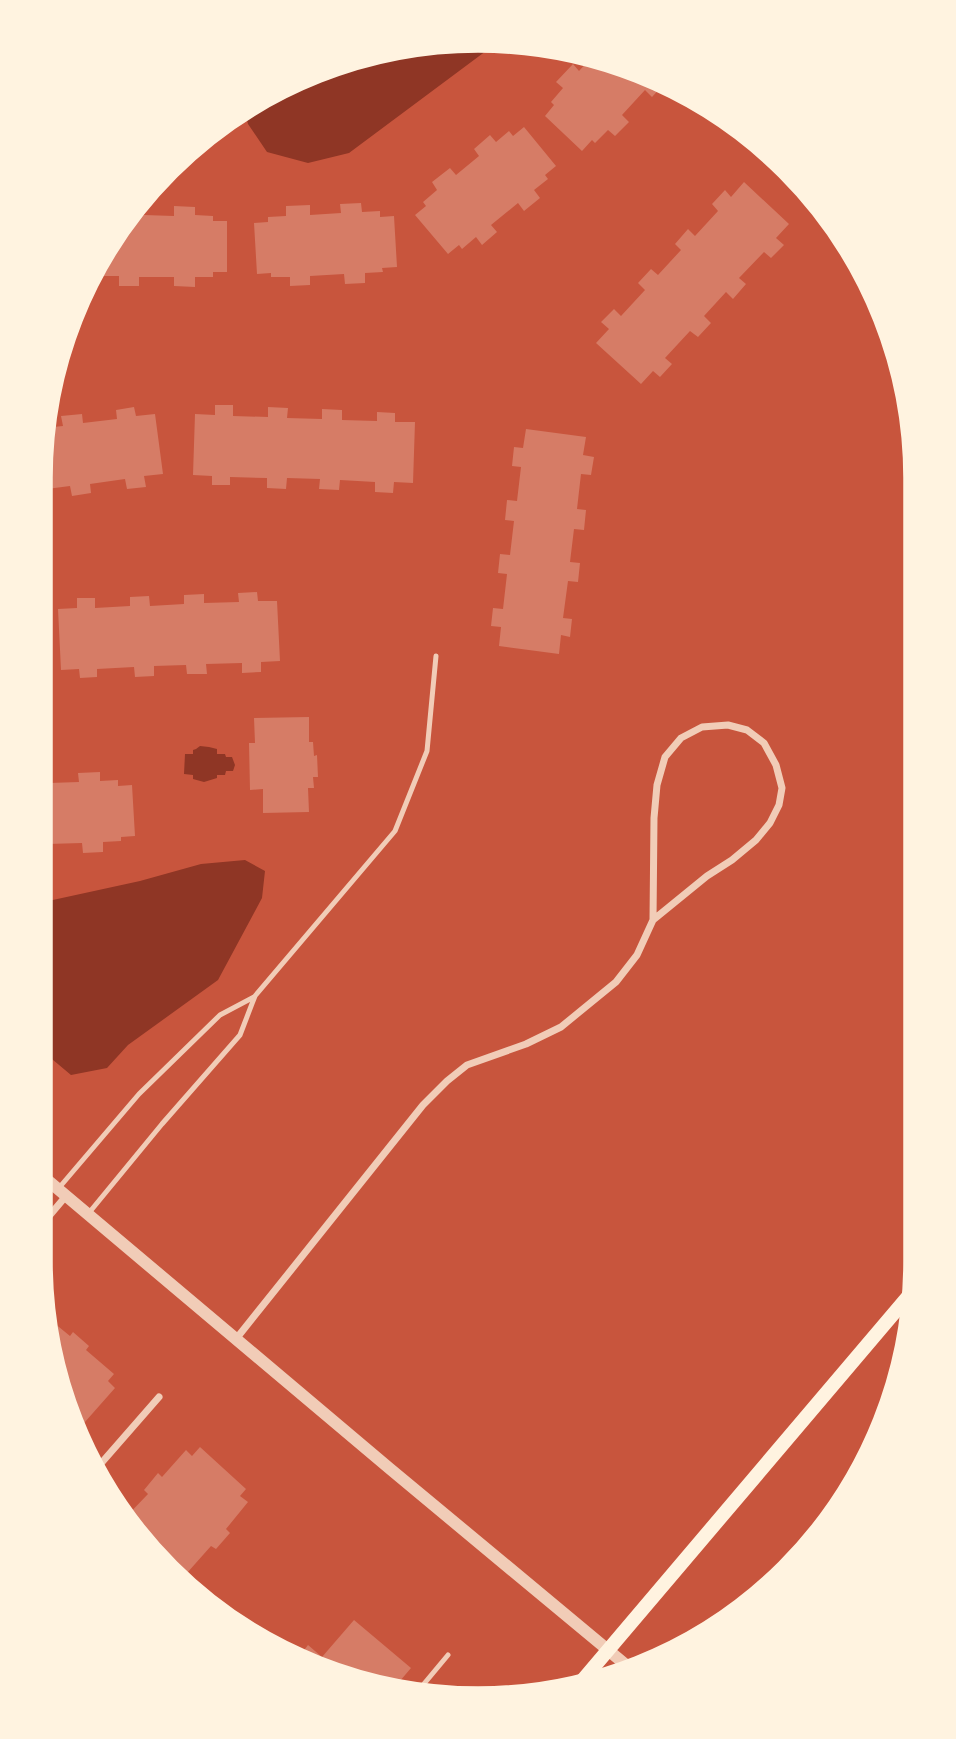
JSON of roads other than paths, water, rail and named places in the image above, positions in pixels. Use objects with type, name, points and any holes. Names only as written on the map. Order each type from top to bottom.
[{"type":"main road","points":[[588,1674],[903,1303]]},
{"type":"street","points":[[236,1339],[423,1105],[447,1080],[467,1065],[526,1044],[561,1027],[615,982],[637,955],[653,920],[654,818],[657,785],[665,757],[681,738],[702,727],[728,725],[747,730],[764,743],[776,765],[782,788],[779,805],[770,823],[756,840],[653,920]]},
{"type":"street","points":[[51,1183],[623,1663]]},
{"type":"street","points":[[51,1209],[62,1193]]},
{"type":"street","points":[[102,1463],[159,1398]]},
{"type":"lane","points":[[88,1214],[240,1035],[256,996],[395,831],[427,751],[436,656]]},
{"type":"lane","points":[[62,1193],[139,1094],[220,1015],[256,996]]},
{"type":"lane","points":[[423,1685],[448,1656]]}]
